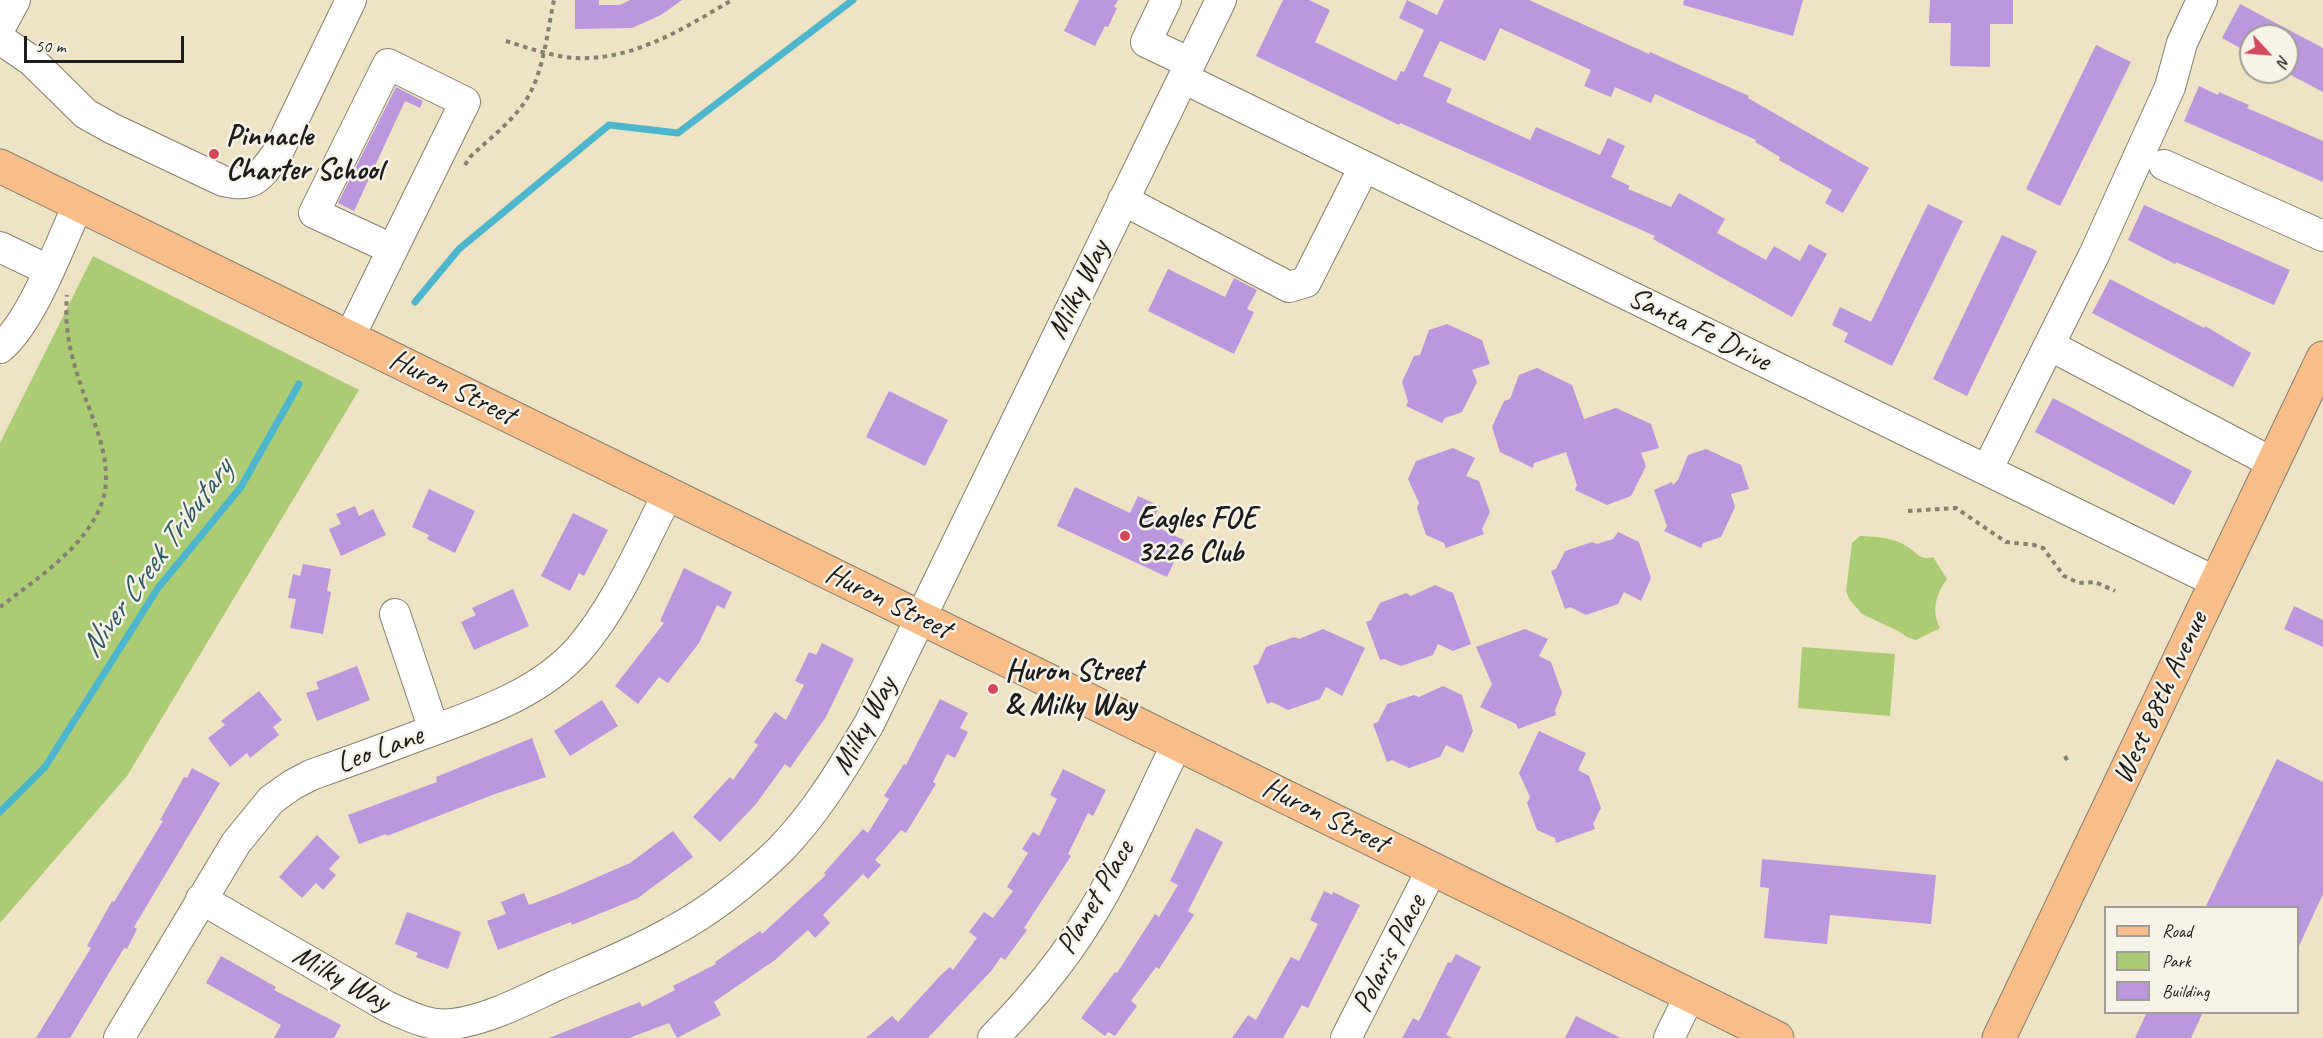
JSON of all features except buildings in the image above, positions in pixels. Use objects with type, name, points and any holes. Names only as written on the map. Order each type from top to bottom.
[{"type":"main road","name":"Huron Street","points":[[0,166],[1777,1038]]},
{"type":"main road","name":"West 88th Avenue","points":[[1999,1038],[2323,358]]},
{"type":"street","points":[[0,28],[15,0]]},
{"type":"street","points":[[0,39],[32,61],[86,114],[223,181],[238,185],[247,184],[262,174],[278,152],[351,0]]},
{"type":"street","name":"Santa Fe Drive","points":[[1166,0],[1146,42],[1186,71],[1364,166],[2216,582]]},
{"type":"street","name":"Milky Way","points":[[201,900],[388,1007],[417,1020],[434,1024],[452,1024],[498,1012],[671,933],[734,889],[779,851],[829,792],[869,724],[1221,0]]},
{"type":"street","points":[[1987,470],[2094,255],[2170,87],[2182,44],[2202,0]]},
{"type":"street","points":[[349,338],[465,102],[388,64],[314,213],[392,249]]},
{"type":"street","points":[[2164,165],[2323,236]]},
{"type":"street","points":[[1123,200],[1289,287],[1306,282],[1364,166]]},
{"type":"street","points":[[0,348],[12,338],[58,280],[78,205]]},
{"type":"street","points":[[0,247],[58,280]]},
{"type":"street","points":[[2049,345],[2273,463]]},
{"type":"street","name":"Leo Lane","points":[[118,1038],[236,843],[271,800],[311,775],[494,708],[540,683],[578,650],[610,605],[668,494]]},
{"type":"street","points":[[395,614],[434,730]]},
{"type":"street","name":"Planet Place","points":[[993,1038],[1053,969],[1087,922],[1115,873],[1177,744]]},
{"type":"street","name":"Polaris Place","points":[[1346,1038],[1432,869]]},
{"type":"street","points":[[1669,1038],[1690,995]]},
{"type":"path","points":[[460,173],[470,157],[517,112],[528,97],[539,70],[554,0]]},
{"type":"path","points":[[506,41],[573,58],[602,57],[638,50],[686,27],[732,0]]},
{"type":"path","points":[[0,607],[66,556],[85,534],[99,510],[107,479],[103,452],[70,351],[58,280]]},
{"type":"path","points":[[1908,511],[1956,508],[2006,542],[2043,548],[2064,576],[2079,583],[2095,582],[2115,591]]},
{"type":"path","points":[[2065,756],[2068,762]]},
{"type":"green space","points":[[93,256],[359,390],[127,776],[0,923],[0,443]]},
{"type":"green space","points":[[1860,536],[1891,539],[1922,557],[1933,557],[1947,579],[1940,591],[1935,609],[1940,628],[1916,640],[1862,614],[1849,599],[1846,591],[1852,543]]},
{"type":"green space","points":[[1802,647],[1895,654],[1890,716],[1798,708]]},
{"type":"waterway","name":"Niver Creek Tributary","points":[[415,302],[459,249],[609,125],[678,133],[853,0]]},
{"type":"waterway","name":"Niver Creek Tributary","points":[[0,812],[45,767],[158,588],[241,487],[299,384]]},
{"type":"place","name":"Pinnacle Charter School","points":[[214,154]]},
{"type":"place","name":"Eagles FOE 3226 Club","points":[[1125,536]]},
{"type":"place","name":"Huron Street & Milky Way","points":[[993,689]]}]
